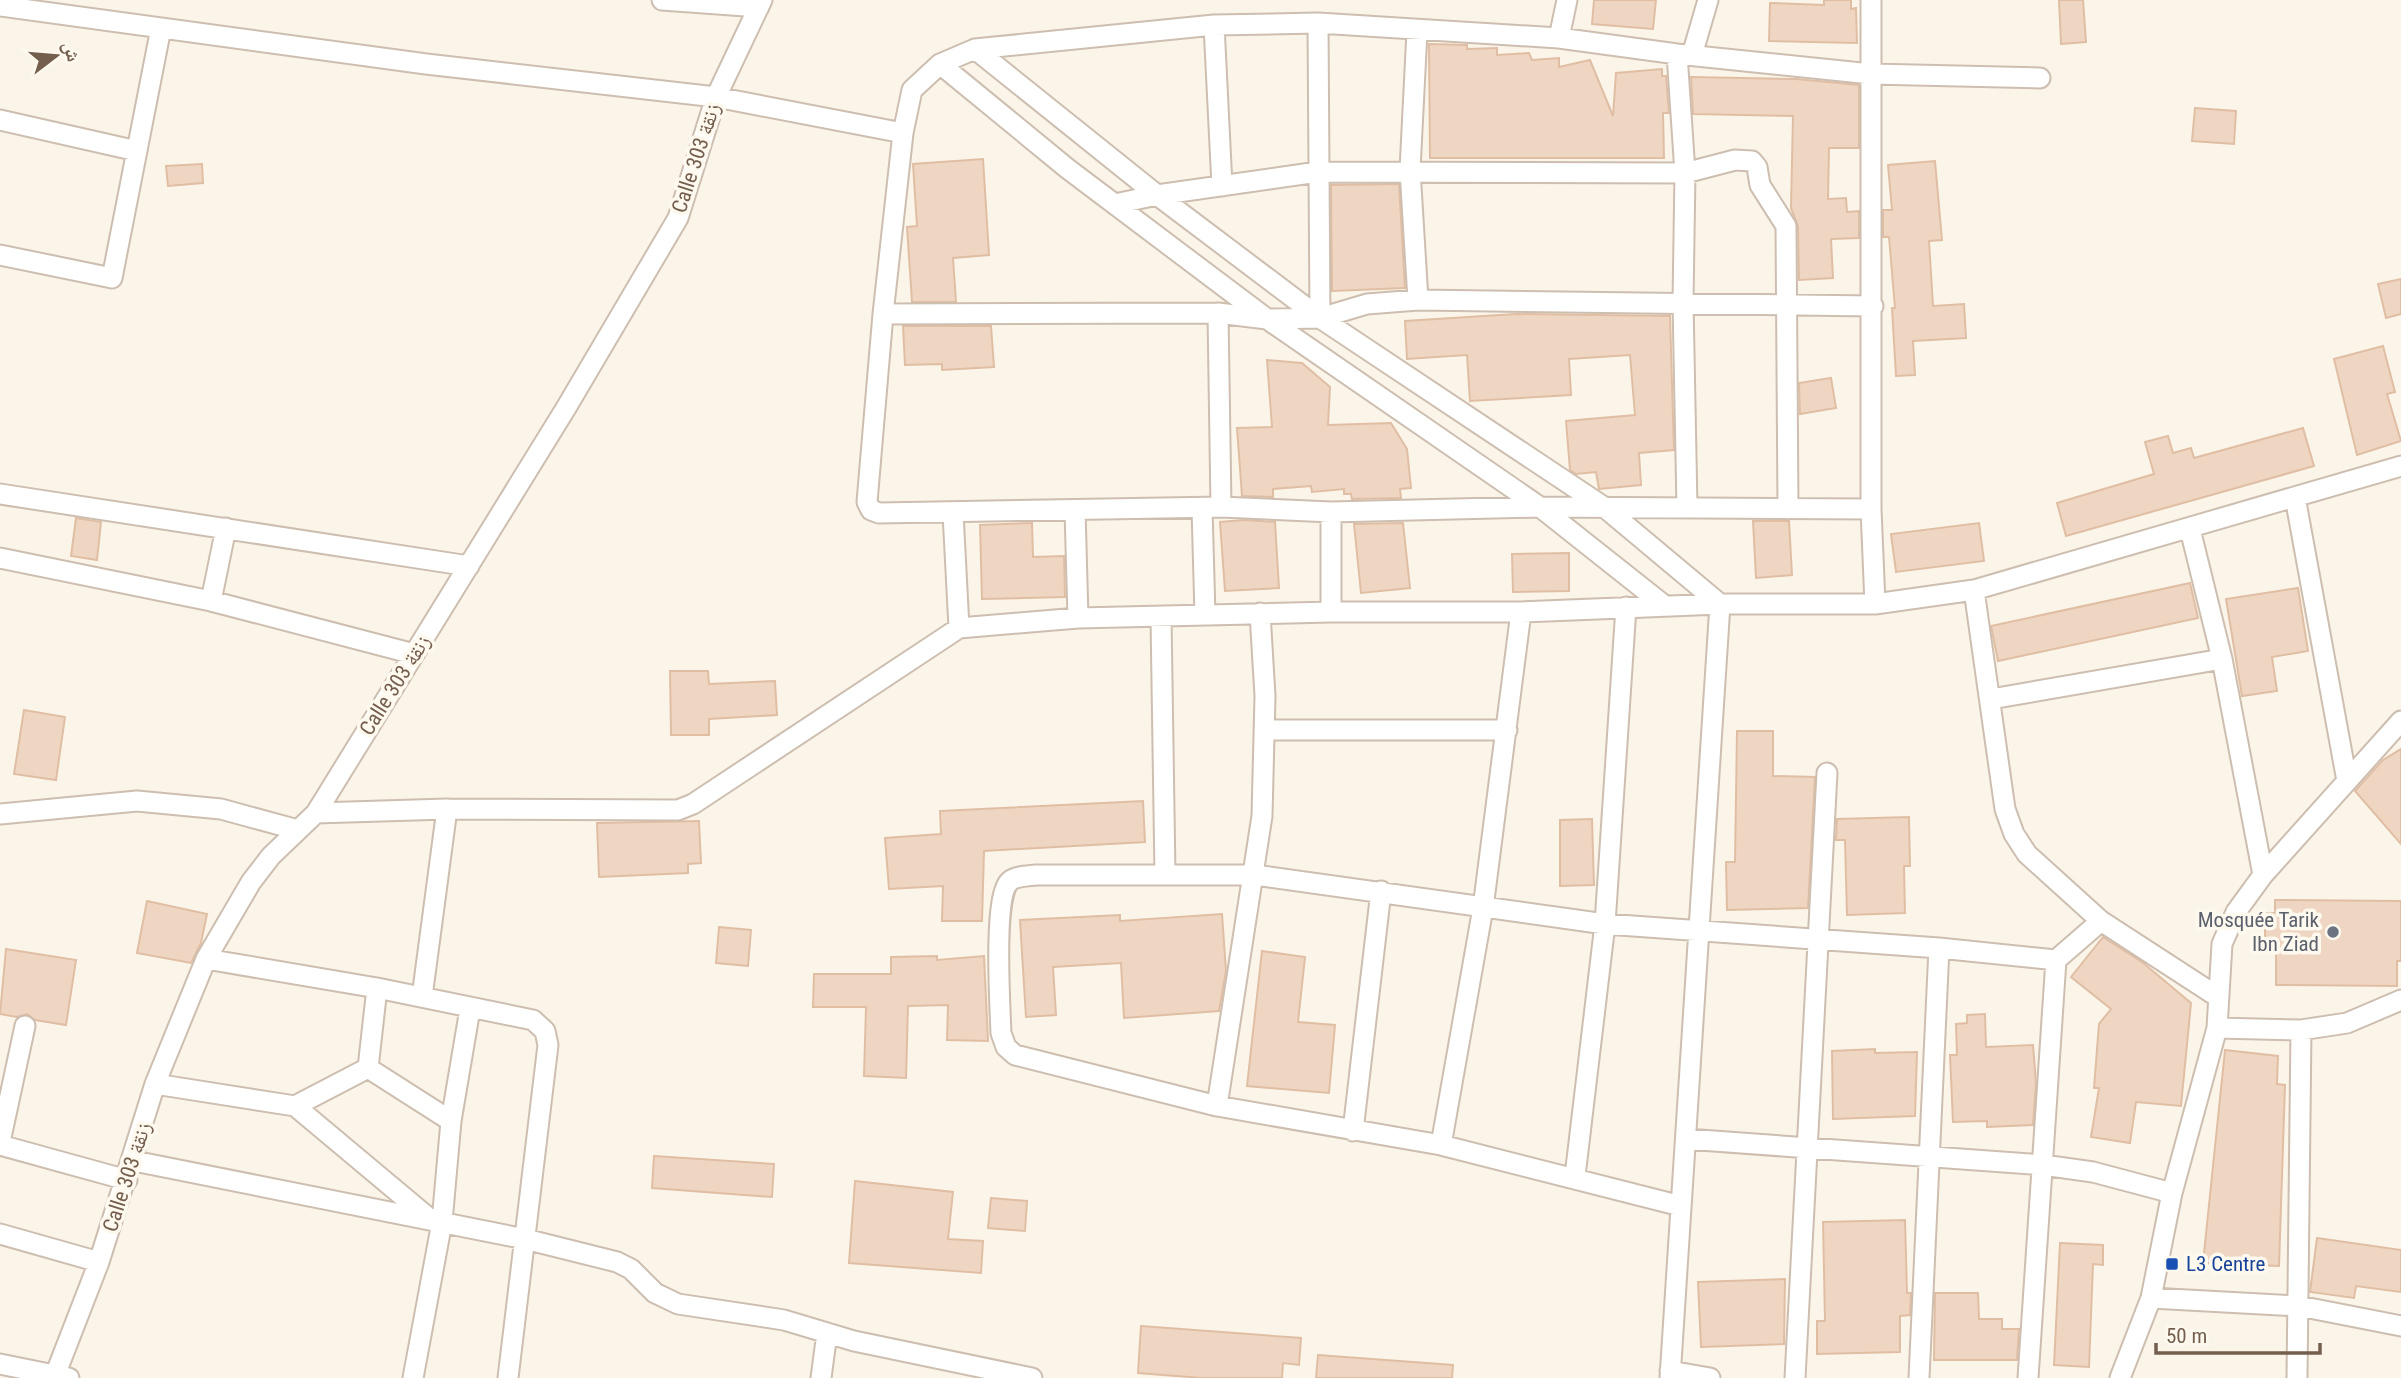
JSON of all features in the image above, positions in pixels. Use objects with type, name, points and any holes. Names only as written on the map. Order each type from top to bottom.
[{"type":"street","points":[[662,0],[761,4]]},
{"type":"street","points":[[1559,38],[1567,0]]},
{"type":"street","points":[[1687,508],[1683,302],[1684,55],[1708,0]]},
{"type":"street","points":[[1871,0],[1871,509],[1875,604]]},
{"type":"street","name":"Calle 303 زنقة","points":[[59,1377],[134,1161],[155,1084],[206,959],[251,881],[316,813],[469,566],[678,218],[716,97],[761,4]]},
{"type":"street","points":[[0,6],[426,64],[716,97],[903,133]]},
{"type":"street","points":[[1871,509],[1540,507],[1331,512],[1222,507],[953,513],[878,513],[871,510],[867,502],[884,314],[903,133],[912,90],[940,64],[975,49],[1214,25],[1318,23],[1559,38],[1684,55],[1871,74],[2040,78]]},
{"type":"street","points":[[1318,23],[1320,318]]},
{"type":"street","points":[[1214,25],[1222,186]]},
{"type":"street","points":[[0,255],[112,278],[161,28]]},
{"type":"street","points":[[1417,31],[1410,170],[1418,300]]},
{"type":"street","points":[[975,49],[1157,195],[1320,318],[1604,507],[1720,604]]},
{"type":"street","points":[[940,64],[1115,204],[1267,319],[1540,507],[1664,606]]},
{"type":"street","points":[[0,120],[137,151]]},
{"type":"street","points":[[1115,204],[1157,195],[1318,172],[1410,170],[1685,173],[1744,159],[1757,167],[1760,185],[1786,226],[1787,509]]},
{"type":"street","points":[[884,314],[1218,313],[1267,319],[1320,318],[1359,306],[1418,300],[1873,306]]},
{"type":"street","points":[[1218,313],[1222,507]]},
{"type":"street","points":[[316,813],[447,809],[678,810],[693,804],[959,628],[1078,618],[1260,613],[1521,612],[1720,604],[1875,604],[1974,590],[2401,466]]},
{"type":"street","points":[[0,494],[469,566]]},
{"type":"street","points":[[2295,497],[2347,781]]},
{"type":"street","points":[[1202,508],[1205,615]]},
{"type":"street","points":[[1075,510],[1078,618]]},
{"type":"street","points":[[1331,512],[1331,612]]},
{"type":"street","points":[[953,513],[959,628]]},
{"type":"street","points":[[211,601],[226,528]]},
{"type":"street","points":[[2190,529],[2222,659],[2263,875]]},
{"type":"street","points":[[0,558],[211,601],[414,654]]},
{"type":"street","points":[[1974,590],[2006,808],[2014,834],[2027,854],[2101,921],[2218,997]]},
{"type":"street","points":[[1710,1378],[1670,1375],[1720,604]]},
{"type":"street","points":[[1575,1177],[1605,924],[1626,607]]},
{"type":"street","points":[[1441,1145],[1483,908],[1521,612]]},
{"type":"street","points":[[1217,1107],[1262,816],[1265,730],[1260,613]]},
{"type":"street","points":[[1161,617],[1165,875]]},
{"type":"street","points":[[1991,699],[2222,659]]},
{"type":"street","points":[[2120,1378],[2151,1298],[2172,1193],[2217,1028],[2222,944],[2236,912],[2263,875],[2401,721]]},
{"type":"street","points":[[1265,730],[1507,730]]},
{"type":"street","points":[[1795,1378],[1827,773]]},
{"type":"street","points":[[0,814],[137,801],[221,809],[298,830]]},
{"type":"street","points":[[422,997],[447,809]]},
{"type":"street","points":[[1681,1206],[1441,1145],[1217,1107],[1028,1061],[1006,1047],[1000,1032],[1000,909],[1003,888],[1012,878],[1036,875],[1255,875],[1605,924],[1699,933],[1939,948],[2056,960]]},
{"type":"street","points":[[1353,1131],[1381,891]]},
{"type":"street","points":[[2028,1378],[2056,960],[2101,921]]},
{"type":"street","points":[[1919,1378],[1939,948]]},
{"type":"street","points":[[206,959],[377,988],[533,1020],[545,1031],[548,1038],[508,1378]]},
{"type":"street","points":[[368,1068],[377,988]]},
{"type":"street","points":[[2217,1028],[2301,1030],[2347,1023],[2398,1004]]},
{"type":"street","points":[[413,1378],[470,1009]]},
{"type":"street","points":[[25,1026],[0,1144],[127,1180]]},
{"type":"street","points":[[2297,1378],[2300,1306],[2301,1030]]},
{"type":"street","points":[[295,1106],[368,1068]]},
{"type":"street","points":[[368,1068],[451,1121]]},
{"type":"street","points":[[155,1084],[295,1106],[437,1221]]},
{"type":"street","points":[[1686,1139],[2043,1165],[2093,1172],[2172,1193]]},
{"type":"street","points":[[134,1161],[525,1239],[625,1266],[655,1293],[678,1304],[784,1320],[827,1333],[1032,1378]]},
{"type":"street","points":[[0,1234],[99,1262]]},
{"type":"street","points":[[2151,1298],[2300,1306],[2401,1326]]},
{"type":"street","points":[[821,1378],[827,1333]]},
{"type":"street","points":[[0,1364],[59,1377]]},
{"type":"building","points":[[1594,0],[1656,0],[1653,29],[1592,24]]},
{"type":"building","points":[[1824,0],[1851,0],[1851,9],[1856,8],[1857,43],[1769,41],[1770,3],[1824,5]]},
{"type":"building","points":[[2059,0],[2083,0],[2086,42],[2061,44]]},
{"type":"building","points":[[1429,44],[1467,45],[1467,49],[1497,48],[1497,55],[1529,53],[1532,60],[1559,58],[1559,67],[1590,60],[1613,116],[1616,73],[1662,69],[1662,76],[1666,76],[1669,113],[1663,113],[1664,158],[1430,158]]},
{"type":"building","points":[[1691,77],[1796,79],[1859,85],[1859,148],[1829,148],[1828,199],[1846,198],[1847,212],[1859,211],[1859,238],[1831,239],[1833,278],[1799,280],[1798,226],[1791,208],[1793,116],[1693,114]]},
{"type":"building","points":[[2195,108],[2236,111],[2234,144],[2192,141]]},
{"type":"building","points":[[983,159],[989,255],[953,258],[956,302],[912,302],[907,227],[917,226],[913,164]]},
{"type":"building","points":[[1935,161],[1942,240],[1929,241],[1933,306],[1964,304],[1966,338],[1913,341],[1915,375],[1896,376],[1892,308],[1895,308],[1889,237],[1883,237],[1883,210],[1892,210],[1888,165]]},
{"type":"building","points":[[202,164],[203,183],[168,186],[166,166]]},
{"type":"building","points":[[1399,184],[1405,288],[1332,291],[1331,185]]},
{"type":"building","points":[[2401,279],[2401,314],[2386,318],[2378,284]]},
{"type":"building","points":[[1516,314],[1670,316],[1674,450],[1639,453],[1641,485],[1599,489],[1596,472],[1576,474],[1570,470],[1566,421],[1635,415],[1630,355],[1569,359],[1571,395],[1470,401],[1467,355],[1407,359],[1405,321]]},
{"type":"building","points":[[903,326],[991,326],[994,367],[942,370],[942,364],[905,365]]},
{"type":"building","points":[[2383,346],[2395,392],[2387,394],[2401,441],[2357,455],[2334,359]]},
{"type":"building","points":[[1267,360],[1302,363],[1330,387],[1328,425],[1391,423],[1407,449],[1411,488],[1400,489],[1401,498],[1352,499],[1351,494],[1344,494],[1344,489],[1312,492],[1311,486],[1273,489],[1273,497],[1242,496],[1237,428],[1272,427]]},
{"type":"building","points":[[1831,378],[1836,408],[1800,414],[1799,383]]},
{"type":"building","points":[[2303,428],[2314,466],[2066,536],[2057,503],[2154,474],[2145,442],[2168,436],[2173,453],[2191,448],[2194,458]]},
{"type":"building","points":[[76,518],[101,522],[97,560],[71,556]]},
{"type":"building","points":[[1753,521],[1789,521],[1792,575],[1756,578]]},
{"type":"building","points":[[1220,522],[1275,522],[1279,588],[1225,591]]},
{"type":"building","points":[[1032,523],[1033,557],[1064,556],[1065,597],[982,599],[980,525]]},
{"type":"building","points":[[1403,523],[1410,588],[1361,593],[1354,524]]},
{"type":"building","points":[[1979,523],[1984,561],[1896,572],[1891,534]]},
{"type":"building","points":[[1569,553],[1569,591],[1513,592],[1512,554]]},
{"type":"building","points":[[2190,583],[2198,618],[1998,661],[1991,626]]},
{"type":"building","points":[[2298,588],[2308,651],[2272,657],[2277,691],[2242,696],[2226,599]]},
{"type":"building","points":[[670,671],[708,671],[709,684],[775,681],[777,715],[709,719],[709,735],[671,735]]},
{"type":"building","points":[[24,710],[65,717],[56,780],[14,774]]},
{"type":"building","points":[[1737,731],[1773,731],[1773,776],[1815,777],[1808,908],[1727,910],[1726,862],[1735,862]]},
{"type":"building","points":[[2401,749],[2401,844],[2355,791],[2383,760]]},
{"type":"building","points":[[1143,801],[1145,842],[984,851],[982,921],[942,921],[943,886],[889,889],[885,838],[941,834],[940,811]]},
{"type":"building","points":[[1909,817],[1910,866],[1904,866],[1905,913],[1847,915],[1845,840],[1836,840],[1837,819]]},
{"type":"building","points":[[1592,819],[1594,885],[1560,886],[1560,820]]},
{"type":"building","points":[[699,821],[701,863],[688,864],[688,873],[599,877],[597,823]]},
{"type":"building","name":"Mosquée Tarik Ibn Ziad","points":[[2275,900],[2401,901],[2401,961],[2397,961],[2397,986],[2276,985],[2276,951],[2265,951],[2265,913],[2275,913]]},
{"type":"building","points":[[147,901],[207,914],[201,943],[191,963],[137,953]]},
{"type":"building","points":[[1222,914],[1226,971],[1219,1011],[1124,1018],[1121,963],[1053,967],[1056,1015],[1026,1017],[1020,920],[1120,915],[1120,921]]},
{"type":"building","points":[[719,927],[751,930],[748,966],[716,963]]},
{"type":"building","points":[[2103,937],[2142,962],[2191,1003],[2181,1106],[2136,1102],[2130,1143],[2091,1137],[2099,1088],[2094,1088],[2099,1024],[2111,1009],[2071,977]]},
{"type":"building","points":[[6,949],[76,960],[66,1025],[35,1020],[27,1014],[17,1017],[0,1014]]},
{"type":"building","points":[[1262,951],[1305,957],[1298,1022],[1335,1025],[1329,1093],[1247,1086]]},
{"type":"building","points":[[937,956],[937,960],[984,956],[988,1041],[947,1040],[948,1005],[908,1006],[906,1078],[864,1076],[866,1007],[813,1007],[814,974],[891,974],[891,957]]},
{"type":"building","points":[[1985,1014],[1986,1047],[2033,1045],[2036,1083],[2033,1125],[1987,1127],[1987,1121],[1953,1122],[1950,1055],[1957,1055],[1956,1024],[1967,1023],[1967,1015]]},
{"type":"building","points":[[1875,1049],[1875,1053],[1917,1052],[1915,1116],[1833,1119],[1832,1051]]},
{"type":"building","points":[[2225,1050],[2278,1056],[2277,1084],[2285,1085],[2279,1266],[2203,1263]]},
{"type":"building","points":[[654,1156],[774,1164],[772,1197],[652,1188]]},
{"type":"building","points":[[855,1181],[953,1192],[948,1239],[983,1241],[981,1273],[849,1263]]},
{"type":"building","points":[[991,1198],[1027,1201],[1025,1231],[988,1228]]},
{"type":"building","points":[[1905,1220],[1907,1293],[1911,1293],[1910,1315],[1900,1316],[1900,1352],[1817,1354],[1817,1321],[1825,1321],[1823,1222]]},
{"type":"building","points":[[2317,1238],[2401,1250],[2401,1292],[2356,1286],[2354,1298],[2310,1292]]},
{"type":"building","points":[[2060,1243],[2103,1245],[2103,1265],[2093,1264],[2089,1367],[2054,1365]]},
{"type":"building","points":[[1785,1279],[1784,1344],[1701,1347],[1698,1282]]},
{"type":"building","points":[[1935,1293],[1978,1293],[1979,1319],[2002,1319],[2002,1329],[2019,1329],[2017,1360],[1934,1360]]},
{"type":"building","points":[[1141,1326],[1301,1338],[1299,1365],[1283,1363],[1282,1378],[1202,1378],[1138,1373]]},
{"type":"building","points":[[1318,1355],[1453,1365],[1452,1378],[1316,1378]]},
{"type":"place","name":"Mosquée Tarik Ibn Ziad","points":[[2333,932]]},
{"type":"place","name":"L3 Centre","points":[[2172,1264]]}]
